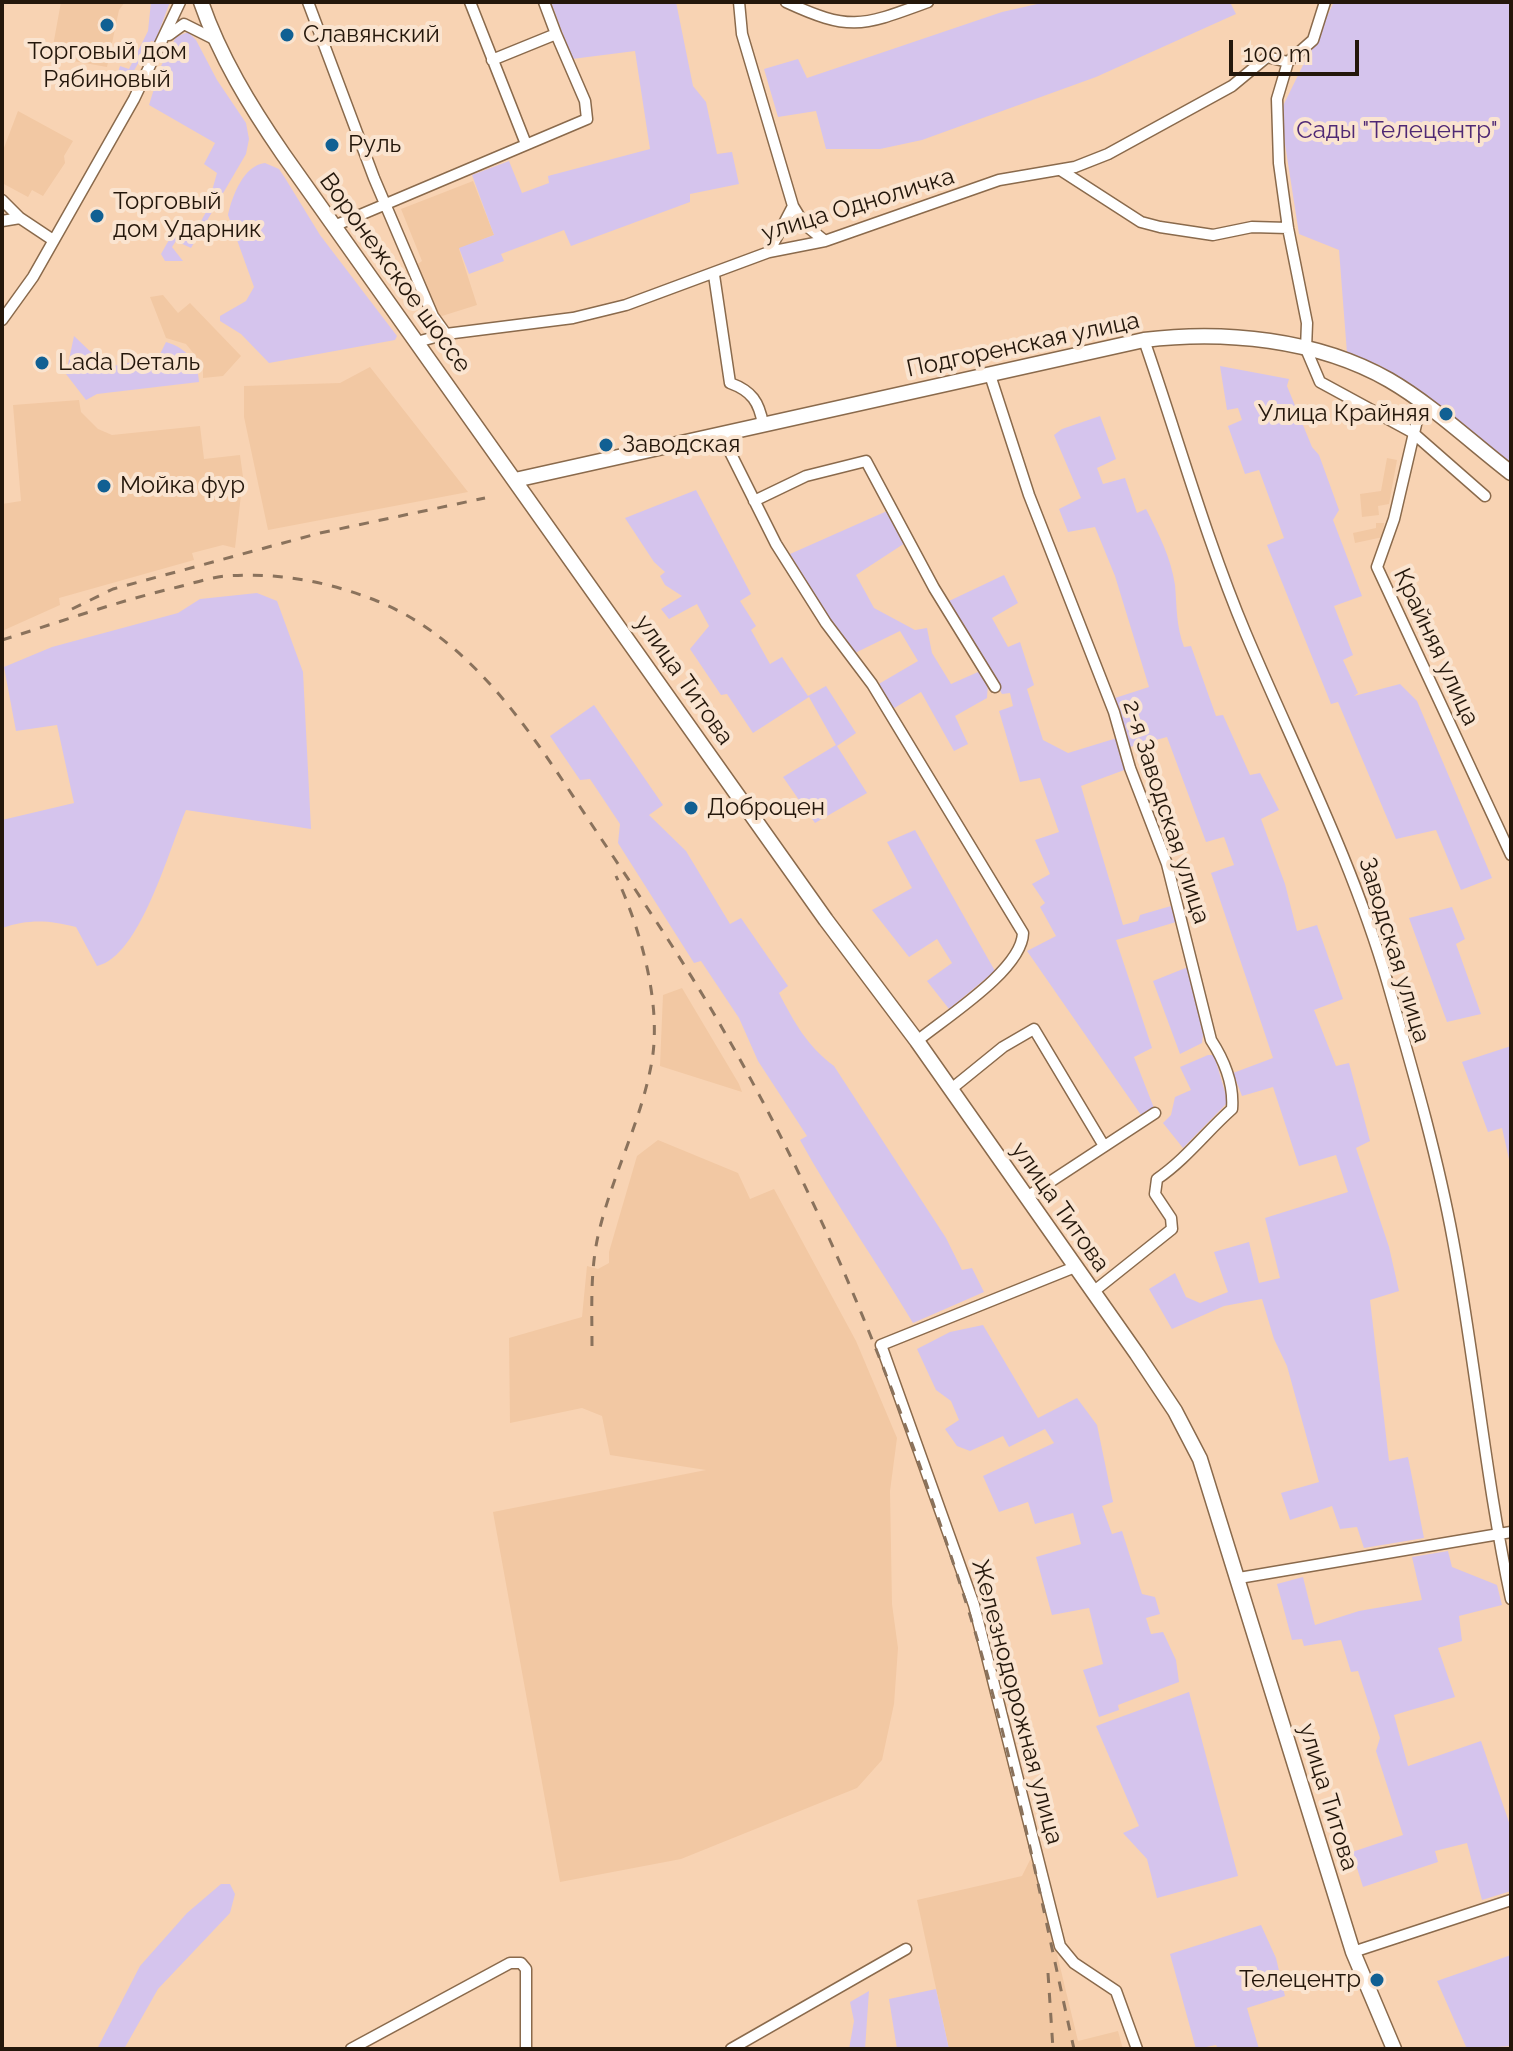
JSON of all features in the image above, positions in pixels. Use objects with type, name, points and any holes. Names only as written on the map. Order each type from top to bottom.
[{"type":"main road","name":"Воронежское шоссе","points":[[201,2],[214,39],[257,116],[515,480]]},
{"type":"main road","name":"Подгоренская улица","points":[[515,480],[1144,340],[1216,335],[1306,349],[1384,377],[1511,473]]},
{"type":"main road","name":"улица Титова","points":[[515,480],[826,920],[917,1041],[1175,1411],[1200,1459],[1353,1952],[1394,2049]]},
{"type":"street","points":[[2,320],[33,277],[165,39],[180,2]]},
{"type":"street","points":[[308,2],[386,203],[433,316],[446,334]]},
{"type":"street","points":[[470,2],[526,144]]},
{"type":"street","points":[[334,226],[587,119],[585,101],[544,2]]},
{"type":"street","points":[[739,2],[742,34],[793,206],[804,224],[825,241]]},
{"type":"street","points":[[787,2],[828,20],[867,24],[928,2]]},
{"type":"street","points":[[1325,2],[1313,40],[1288,62],[1277,99],[1279,163],[1307,323],[1306,349],[1320,382],[1412,432],[1485,496]]},
{"type":"street","points":[[165,39],[184,24],[214,39]]},
{"type":"street","points":[[492,60],[556,34]]},
{"type":"street","name":"улица Одноличка","points":[[417,342],[446,334],[573,318],[626,305],[714,275],[769,252],[825,241],[999,180],[1062,171],[1108,154],[1176,113],[1232,86],[1267,57],[1288,62]]},
{"type":"street","points":[[1062,171],[1120,210],[1160,227],[1213,235],[1252,227],[1288,228]]},
{"type":"street","points":[[2,200],[20,218],[53,240]]},
{"type":"street","points":[[769,252],[785,228],[793,206]]},
{"type":"street","points":[[2,221],[20,218]]},
{"type":"street","points":[[714,275],[730,383],[742,388],[760,404],[763,424]]},
{"type":"street","name":"Заводская улица","points":[[1144,340],[1245,631],[1343,854],[1388,986],[1435,1152],[1483,1412],[1498,1535],[1511,1599]]},
{"type":"street","name":"2-я Заводская улица","points":[[990,375],[1033,507],[1114,712],[1130,768],[1167,864],[1211,1040],[1221,1055],[1233,1094],[1232,1109],[1206,1131],[1183,1161],[1157,1179],[1155,1194],[1171,1218],[1172,1229],[1093,1292]]},
{"type":"street","name":"Крайняя улица","points":[[1421,403],[1394,519],[1377,567],[1511,855]]},
{"type":"street","points":[[721,434],[776,544],[826,623],[872,684],[1023,933],[1023,945],[1016,957],[917,1041]]},
{"type":"street","points":[[754,501],[806,476],[866,461],[934,588],[995,687]]},
{"type":"street","points":[[950,1090],[991,1056],[1034,1029],[1104,1146]]},
{"type":"street","points":[[1027,1197],[1155,1113]]},
{"type":"street","name":"Железнодорожная улица","points":[[1075,1267],[881,1345],[974,1605],[1060,1946],[1074,1963],[1116,1991],[1137,2049]]},
{"type":"street","points":[[1239,1578],[1511,1532]]},
{"type":"street","points":[[1353,1952],[1511,1900]]},
{"type":"street","points":[[731,2049],[906,1949]]},
{"type":"street","points":[[351,2049],[510,1963],[521,1963],[526,1969],[526,2049]]},
{"type":"shaded area","points":[[61,2],[125,2],[119,10],[107,67],[51,57]]},
{"type":"shaded area","points":[[18,111],[73,141],[64,156],[65,163],[43,196],[32,190],[28,197],[2,183],[2,153]]},
{"type":"shaded area","points":[[473,181],[494,235],[459,249],[477,305],[437,315],[415,266],[422,261],[401,209]]},
{"type":"shaded area","points":[[163,295],[178,313],[190,303],[241,356],[223,376],[203,378],[203,365],[186,344],[166,338],[150,297]]},
{"type":"shaded area","points":[[370,367],[468,492],[268,530],[244,417],[244,386],[340,383]]},
{"type":"shaded area","points":[[79,400],[81,412],[98,429],[112,435],[200,426],[204,459],[240,455],[243,477],[235,548],[223,545],[192,553],[194,560],[59,598],[60,605],[2,631],[2,504],[21,501],[13,405]]},
{"type":"shaded area","points":[[1387,458],[1397,460],[1389,504],[1378,506],[1379,515],[1362,517],[1360,494],[1381,491]]},
{"type":"shaded area","points":[[1376,523],[1384,523],[1383,537],[1355,543],[1353,533],[1376,528]]},
{"type":"shaded area","points":[[682,988],[742,1092],[660,1066],[663,995]]},
{"type":"shaded area","points":[[658,1140],[738,1173],[750,1199],[774,1189],[856,1341],[897,1438],[890,1491],[892,1604],[898,1648],[894,1704],[882,1760],[857,1788],[681,1859],[560,1882],[493,1512],[706,1470],[610,1455],[602,1416],[582,1408],[510,1423],[509,1338],[582,1317],[587,1266],[598,1269],[609,1263],[609,1252],[637,1156]]},
{"type":"shaded area","points":[[1034,1859],[1078,2041],[1118,2031],[1123,2049],[949,2049],[917,1900],[1022,1876],[1030,1860]]},
{"type":"green space","points":[[151,2],[170,2],[155,42],[151,41],[128,81],[122,81],[117,75],[120,66],[129,69],[148,31]]},
{"type":"green space","points":[[551,2],[676,2],[693,86],[706,102],[717,154],[732,152],[739,184],[690,194],[690,202],[571,246],[564,230],[501,254],[504,261],[469,274],[459,248],[494,235],[472,175],[509,161],[522,193],[549,183],[548,176],[650,149],[635,51],[572,59]]},
{"type":"green space","points":[[1046,2],[1230,2],[1236,14],[1096,77],[922,140],[880,149],[826,149],[816,111],[778,117],[764,69],[798,59],[807,78],[1002,12]]},
{"type":"green space","name":"Сады \"Телецентр\"","points":[[1334,2],[1511,2],[1511,466],[1379,365],[1347,353],[1339,250],[1299,234],[1280,112]]},
{"type":"green space","points":[[188,32],[196,40],[217,80],[246,123],[249,139],[246,154],[191,248],[176,241],[172,247],[183,261],[165,261],[161,254],[174,231],[190,241],[206,212],[217,173],[204,164],[215,143],[149,105],[161,66],[176,37]]},
{"type":"green space","points":[[265,163],[279,169],[320,235],[397,336],[395,340],[269,363],[241,334],[220,321],[220,316],[246,301],[254,287],[228,215],[245,175]]},
{"type":"green space","points":[[74,336],[94,355],[100,369],[159,356],[166,342],[185,352],[193,362],[199,382],[97,394],[86,400],[66,374]]},
{"type":"green space","points":[[1220,366],[1289,379],[1287,386],[1312,447],[1319,455],[1339,510],[1333,520],[1362,596],[1334,606],[1353,655],[1343,660],[1358,693],[1354,696],[1400,684],[1417,701],[1492,878],[1461,890],[1436,830],[1396,839],[1338,702],[1331,704],[1267,545],[1284,538],[1259,470],[1245,474],[1228,426],[1242,420],[1238,408],[1227,410]]},
{"type":"green space","points":[[1100,416],[1116,459],[1097,468],[1103,484],[1125,478],[1137,513],[1146,509],[1160,537],[1173,575],[1178,624],[1184,647],[1191,646],[1216,716],[1223,715],[1250,775],[1260,773],[1279,810],[1261,819],[1285,884],[1297,931],[1317,925],[1343,999],[1314,1010],[1336,1066],[1349,1063],[1370,1141],[1356,1148],[1389,1247],[1399,1291],[1370,1300],[1389,1461],[1408,1457],[1424,1538],[1364,1548],[1357,1527],[1340,1529],[1332,1506],[1290,1520],[1281,1493],[1319,1482],[1287,1366],[1274,1339],[1262,1299],[1224,1306],[1172,1329],[1149,1289],[1175,1273],[1186,1297],[1200,1303],[1228,1292],[1214,1252],[1249,1242],[1259,1283],[1280,1278],[1265,1218],[1348,1192],[1336,1155],[1299,1166],[1273,1087],[1242,1096],[1233,1073],[1273,1058],[1211,873],[1234,865],[1224,837],[1206,842],[1167,737],[1130,747],[1115,698],[1149,687],[1115,576],[1095,527],[1068,532],[1059,509],[1081,498],[1054,435],[1062,429]]},
{"type":"green space","points":[[696,490],[751,594],[740,601],[756,626],[751,630],[770,664],[782,657],[808,696],[826,686],[856,733],[837,746],[867,793],[815,823],[783,777],[836,745],[809,697],[753,733],[727,694],[721,695],[690,649],[709,626],[697,604],[669,619],[661,609],[682,596],[665,585],[660,576],[665,572],[654,562],[625,518]]},
{"type":"green space","points":[[887,511],[905,543],[856,575],[874,608],[915,630],[927,628],[932,653],[951,684],[978,672],[988,684],[987,698],[955,716],[968,744],[954,751],[921,692],[891,710],[877,685],[918,661],[900,631],[855,653],[835,629],[790,554]]},
{"type":"green space","points":[[1004,575],[1018,603],[992,618],[1008,647],[1020,642],[1034,685],[1027,689],[1043,740],[1068,753],[1117,738],[1127,769],[1081,786],[1123,925],[1138,921],[1140,915],[1171,906],[1176,922],[1116,940],[1152,1048],[1134,1057],[1154,1108],[1141,1115],[1027,951],[1056,936],[1040,907],[1045,903],[1032,884],[1050,874],[1035,840],[1059,832],[1040,778],[1020,782],[999,711],[1013,706],[1010,693],[1002,694],[949,601]]},
{"type":"green space","points":[[257,593],[277,601],[303,672],[311,829],[186,810],[140,923],[112,958],[97,966],[76,927],[39,922],[2,928],[2,820],[74,803],[57,725],[16,731],[4,667],[52,647],[178,613],[200,599]]},
{"type":"green space","points":[[594,705],[663,805],[649,815],[686,851],[730,924],[741,918],[788,986],[779,993],[796,1024],[816,1050],[834,1066],[946,1238],[962,1270],[972,1268],[984,1292],[913,1323],[800,1140],[807,1136],[758,1061],[739,1018],[701,961],[694,963],[618,843],[620,824],[590,779],[580,780],[550,736]]},
{"type":"green space","points":[[915,830],[995,971],[949,1009],[927,981],[952,963],[937,939],[909,957],[872,910],[912,888],[887,842]]},
{"type":"green space","points":[[1452,907],[1465,939],[1456,944],[1481,1014],[1447,1022],[1409,918]]},
{"type":"green space","points":[[1188,967],[1203,1034],[1202,1043],[1180,1054],[1153,981]]},
{"type":"green space","points":[[1511,1046],[1511,1168],[1502,1128],[1488,1132],[1462,1062]]},
{"type":"green space","points":[[1214,1055],[1228,1102],[1183,1148],[1163,1123],[1171,1115],[1175,1097],[1191,1090],[1180,1067]]},
{"type":"green space","points":[[983,1325],[1038,1418],[1077,1398],[1097,1425],[1113,1502],[1102,1506],[1112,1534],[1122,1531],[1142,1594],[1155,1597],[1160,1614],[1146,1618],[1151,1634],[1163,1632],[1176,1660],[1179,1682],[1118,1705],[1119,1710],[1099,1717],[1083,1670],[1103,1664],[1089,1608],[1052,1615],[1036,1557],[1081,1544],[1073,1513],[1035,1524],[1028,1502],[999,1512],[983,1476],[1054,1443],[1045,1429],[1009,1447],[1003,1436],[970,1451],[957,1446],[945,1429],[959,1420],[951,1401],[936,1390],[917,1349],[950,1332]]},
{"type":"green space","points":[[1448,1551],[1452,1567],[1497,1585],[1502,1605],[1459,1616],[1462,1641],[1438,1648],[1455,1697],[1394,1715],[1408,1766],[1481,1741],[1511,1828],[1511,1891],[1482,1900],[1467,1843],[1435,1851],[1438,1862],[1363,1887],[1352,1852],[1403,1835],[1376,1751],[1380,1738],[1358,1671],[1351,1672],[1341,1640],[1304,1646],[1302,1639],[1292,1640],[1277,1584],[1303,1577],[1315,1625],[1359,1611],[1422,1600],[1412,1557]]},
{"type":"green space","points":[[1189,1692],[1238,1876],[1157,1898],[1147,1859],[1123,1833],[1139,1826],[1096,1726]]},
{"type":"green space","points":[[221,1884],[230,1884],[235,1894],[230,1913],[158,1989],[124,2049],[97,2049],[140,1966],[187,1913]]},
{"type":"green space","points":[[1261,1925],[1276,1958],[1285,1996],[1247,2008],[1259,2049],[1218,2049],[1216,2045],[1196,2049],[1170,1954]]},
{"type":"green space","points":[[1511,1955],[1511,2046],[1467,2049],[1437,1981]]},
{"type":"green space","points":[[936,1989],[949,2049],[897,2049],[889,1999]]},
{"type":"green space","points":[[869,1991],[865,2049],[849,2049],[854,2021],[850,2002]]},
{"type":"railway","points":[[72,609],[113,589],[320,533],[485,498]]},
{"type":"railway","points":[[2,640],[133,599],[215,578],[246,575],[304,580],[359,594],[413,619],[446,642],[504,700],[553,767],[665,936],[729,1040],[799,1173],[860,1310],[915,1451],[980,1649],[1024,1820],[1074,2049]]},
{"type":"railway","points":[[592,1346],[595,1250],[610,1193],[646,1088],[654,1043],[652,994],[647,969],[634,920],[616,876]]},
{"type":"railway","points":[[1048,1973],[1053,2049]]},
{"type":"place","name":"Торговый дом Рябиновый","points":[[107,25]]},
{"type":"place","name":"Славянский","points":[[287,35]]},
{"type":"place","name":"Руль","points":[[332,145]]},
{"type":"place","name":"Торговый дом Ударник","points":[[97,216]]},
{"type":"place","name":"Lada Dеталь","points":[[42,363]]},
{"type":"place","name":"Улица Крайняя","points":[[1446,414]]},
{"type":"place","name":"Заводская","points":[[606,445]]},
{"type":"place","name":"Мойка фур","points":[[104,486]]},
{"type":"place","name":"Доброцен","points":[[691,808]]},
{"type":"place","name":"Телецентр","points":[[1377,1980]]}]
